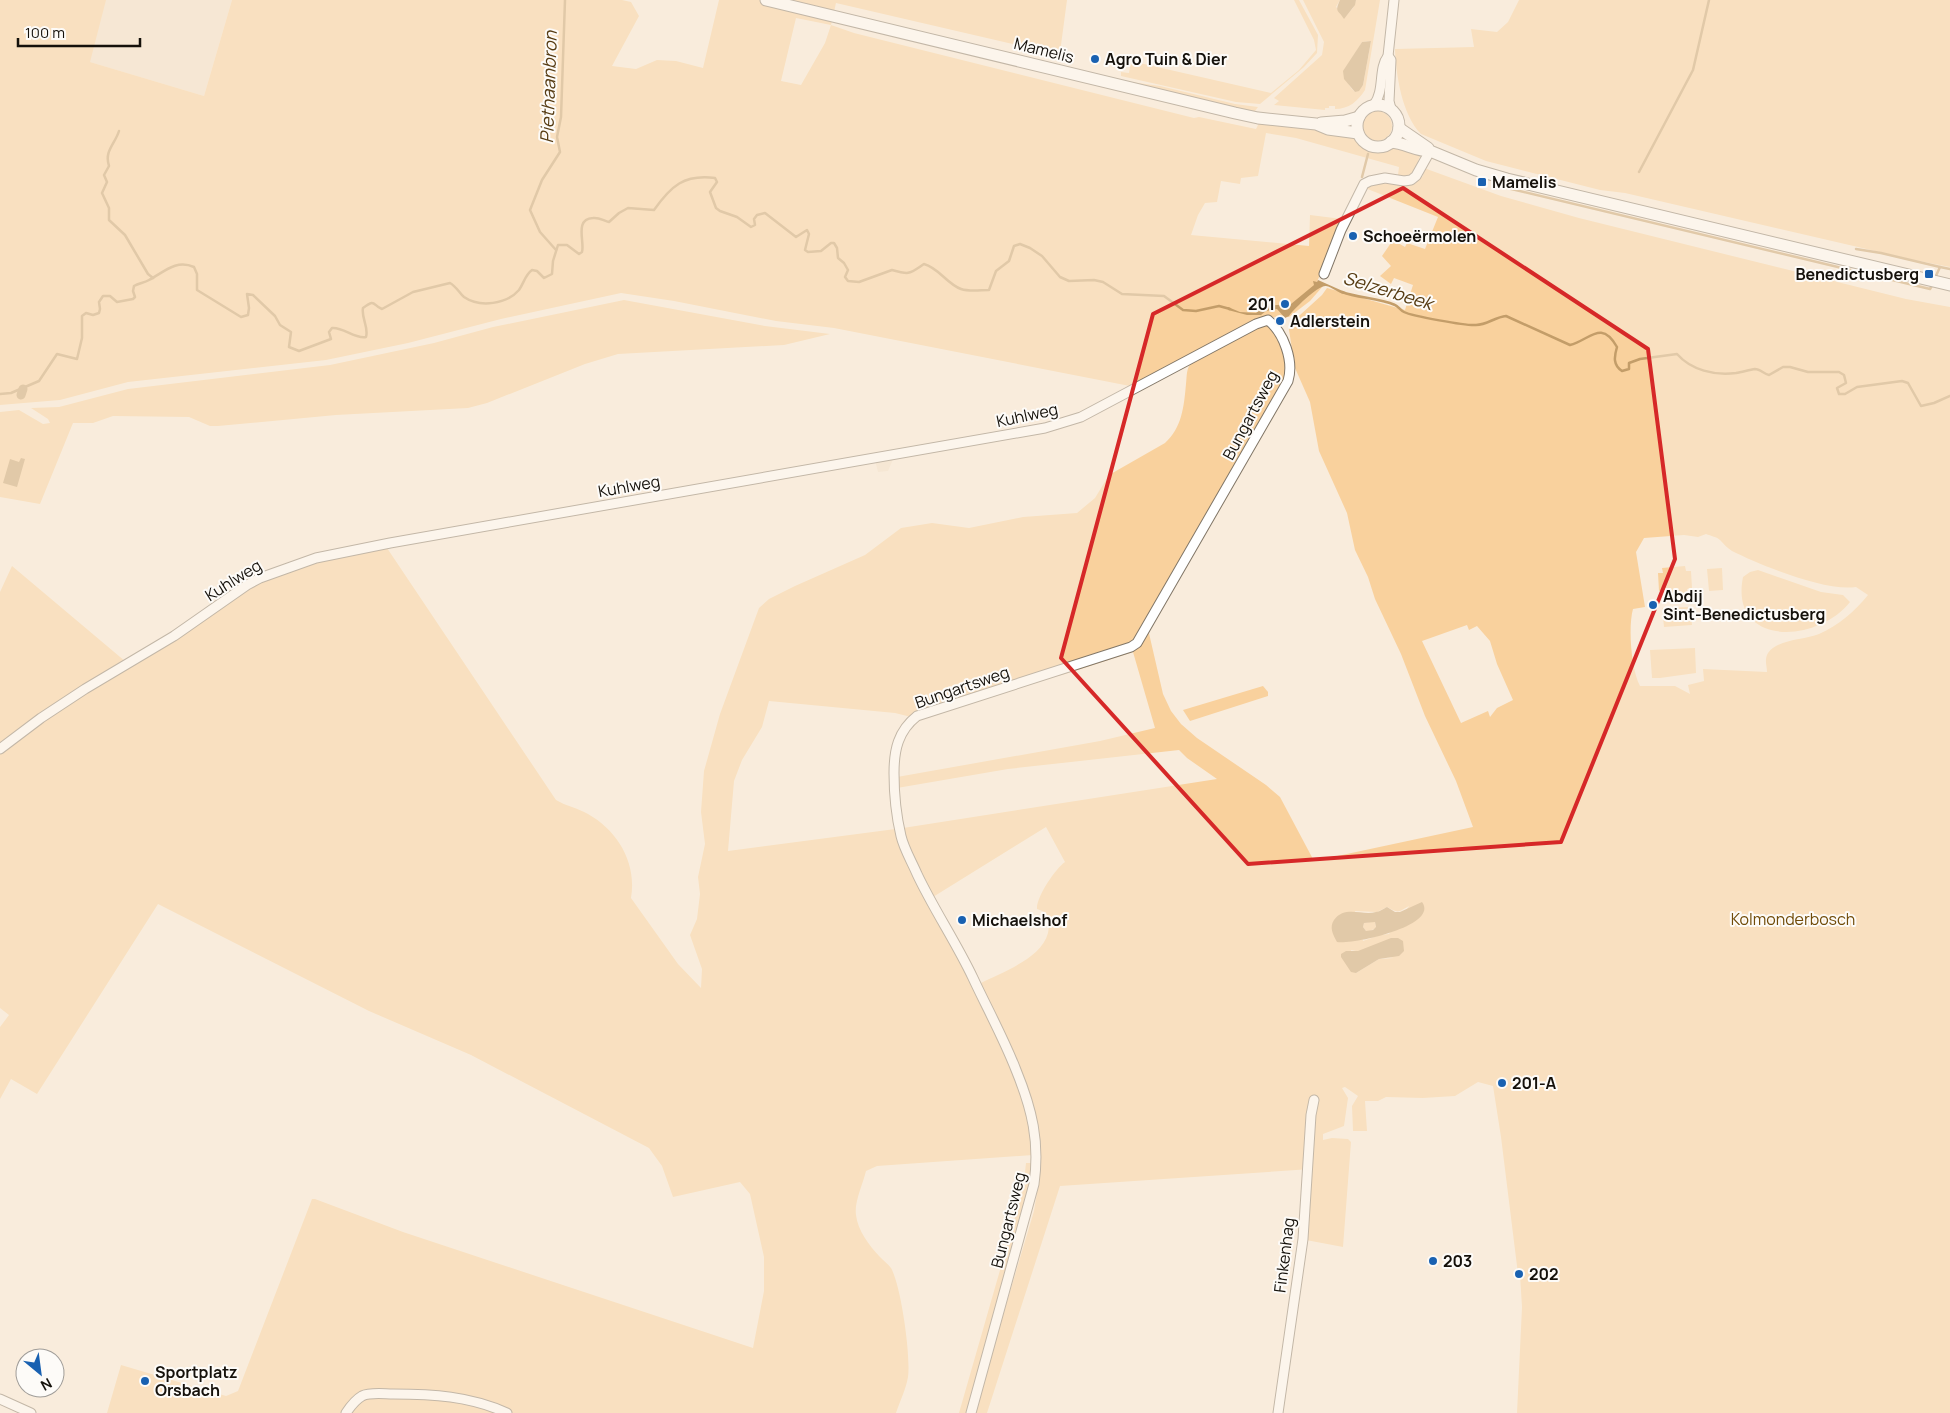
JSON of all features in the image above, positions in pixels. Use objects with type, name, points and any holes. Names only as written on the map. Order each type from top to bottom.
[{"type":"main road","name":"Mamelis","points":[[766,0],[1242,115],[1316,124],[1350,120],[1359,117]]},
{"type":"main road","points":[[1374,105],[1383,105],[1391,109],[1397,116],[1399,128],[1396,136],[1391,142],[1381,146],[1371,146],[1364,142],[1358,133],[1357,125],[1359,117],[1365,109],[1374,105]]},
{"type":"main road","name":"Mamelis","points":[[1316,124],[1328,129],[1358,133]]},
{"type":"main road","points":[[1399,128],[1410,137],[1425,145],[1430,151]]},
{"type":"main road","points":[[1391,142],[1422,151],[1430,151],[1476,170],[1507,179],[1950,285]]},
{"type":"street","points":[[1374,105],[1381,93],[1385,60],[1388,56],[1394,0]]},
{"type":"street","points":[[1388,56],[1391,60],[1389,101],[1391,109]]},
{"type":"street","points":[[1324,274],[1340,230],[1364,184],[1370,180],[1386,178],[1404,181],[1411,180],[1416,176],[1430,151]]},
{"type":"street","name":"Kuhlweg","points":[[0,749],[56,708],[189,626],[247,584],[294,564],[390,543],[1045,428],[1081,417],[1265,320],[1271,322],[1284,338]]},
{"type":"street","name":"Bungartsweg","points":[[970,1413],[1034,1184],[1037,1148],[1026,1097],[1016,1068],[974,978],[920,879],[901,837],[895,802],[895,748],[898,738],[917,716],[1131,648],[1137,643],[1286,386],[1290,372],[1284,338]]},
{"type":"street","name":"Finkenhag","points":[[1278,1413],[1303,1239],[1311,1115],[1314,1100]]},
{"type":"street","points":[[346,1413],[351,1405],[362,1396],[375,1394],[422,1394],[462,1398],[489,1405],[507,1413]]},
{"type":"street","points":[[0,1398],[31,1413]]},
{"type":"highlighted area","points":[[1403,188],[1648,349],[1675,559],[1561,842],[1248,864],[1061,658],[1153,314]]},
{"type":"shaded area","points":[[94,0],[232,0],[204,96],[83,60]]},
{"type":"shaded area","points":[[1340,0],[1356,0],[1355,5],[1344,19],[1337,9]]},
{"type":"shaded area","points":[[1371,41],[1363,85],[1359,91],[1355,92],[1344,79],[1343,71],[1362,42]]},
{"type":"shaded area","points":[[1318,280],[1345,292],[1344,294],[1326,286],[1317,289],[1285,318],[1277,309],[1266,311],[1261,315],[1247,315],[1228,310],[1228,307],[1240,312],[1256,313],[1265,306],[1291,304],[1314,285],[1313,281],[1317,282]]},
{"type":"shaded area","points":[[894,457],[888,471],[878,472],[875,460]]},
{"type":"shaded area","points":[[21,458],[25,459],[17,487],[3,483],[10,459],[19,462]]},
{"type":"shaded area","points":[[1422,902],[1424,911],[1418,919],[1392,932],[1346,942],[1337,942],[1333,934],[1334,920],[1343,913],[1371,913],[1378,912],[1387,907],[1395,912],[1400,912]],"holes":[[[1375,922],[1376,927],[1373,930],[1366,931],[1363,927],[1364,923]]]},
{"type":"shaded area","points":[[1391,938],[1398,938],[1403,941],[1404,951],[1399,956],[1379,959],[1356,973],[1351,972],[1341,957],[1341,954],[1346,951],[1358,951]]},
{"type":"green space","points":[[0,0],[106,0],[90,62],[204,96],[232,0],[622,0],[631,2],[639,16],[612,66],[636,69],[657,60],[676,61],[703,68],[719,0],[1067,0],[1059,60],[1026,47],[836,3],[831,25],[854,33],[1194,118],[1199,117],[1256,129],[1259,123],[1347,134],[1368,148],[1377,150],[1399,147],[1421,154],[1412,175],[1407,177],[1398,175],[1399,167],[1296,138],[1266,133],[1258,176],[1241,178],[1240,184],[1221,181],[1217,202],[1205,203],[1198,215],[1191,235],[1309,246],[1310,215],[1342,219],[1317,282],[1323,286],[1310,301],[1289,317],[1258,318],[1135,387],[834,328],[776,321],[674,301],[621,293],[501,319],[408,343],[326,360],[128,382],[60,400],[0,405]],"holes":[[[796,18],[831,25],[825,43],[801,85],[781,81]]]},
{"type":"green space","points":[[1294,0],[1299,0],[1318,35],[1317,53],[1304,67],[1260,104],[1236,102],[1121,76],[1121,72],[1129,73],[1131,61],[1271,93],[1299,70],[1316,50],[1314,40]]},
{"type":"green space","points":[[1303,0],[1340,0],[1336,7],[1346,16],[1353,8],[1356,0],[1380,0],[1365,90],[1356,101],[1345,108],[1335,109],[1335,106],[1329,106],[1325,110],[1274,105],[1279,101],[1274,98],[1322,55],[1324,42]],"holes":[[[1371,41],[1363,85],[1355,92],[1349,85],[1346,73],[1362,42]]]},
{"type":"green space","points":[[1519,0],[1950,0],[1950,267],[1625,193],[1600,190],[1486,161],[1421,134],[1409,116],[1401,94],[1395,49],[1474,47],[1471,29],[1497,32],[1508,22]]},
{"type":"green space","points":[[1131,82],[1160,86],[1235,104],[1258,107],[1255,111],[1244,110]]},
{"type":"green space","points":[[1377,111],[1383,112],[1391,120],[1391,132],[1383,140],[1377,141],[1371,140],[1363,132],[1362,126],[1363,120],[1371,112]]},
{"type":"green space","name":"Kolmonderbosch","points":[[1424,168],[1501,196],[1579,218],[1906,299],[1950,307],[1950,1413],[1517,1413],[1522,1307],[1520,1275],[1518,1274],[1493,1086],[1478,1082],[1455,1096],[1423,1098],[1386,1097],[1378,1101],[1365,1101],[1367,1131],[1353,1131],[1352,1106],[1358,1096],[1345,1087],[1342,1088],[1348,1098],[1344,1126],[1323,1134],[1323,1140],[1332,1138],[1348,1139],[1351,1142],[1343,1247],[1306,1240],[1311,1169],[1060,1186],[987,1413],[974,1413],[1034,1211],[1040,1176],[1041,1154],[1039,1131],[1028,1087],[981,983],[1020,964],[1038,950],[1048,933],[1049,918],[1045,912],[1037,909],[1038,904],[1047,883],[1065,862],[1046,827],[933,897],[974,982],[991,1026],[1013,1070],[1023,1097],[1031,1128],[1033,1155],[877,1166],[866,1171],[856,1204],[857,1221],[865,1238],[891,1268],[895,1277],[907,1338],[908,1377],[896,1413],[107,1413],[121,1365],[226,1396],[238,1391],[312,1199],[403,1232],[753,1348],[764,1291],[764,1257],[750,1194],[740,1182],[673,1197],[662,1166],[649,1148],[471,1055],[369,1011],[158,904],[37,1094],[11,1079],[0,1099],[0,1027],[9,1015],[0,1008],[0,751],[85,692],[180,637],[262,580],[316,561],[385,545],[556,800],[580,810],[599,821],[616,839],[623,849],[631,872],[631,898],[678,964],[701,988],[702,969],[690,935],[697,919],[700,894],[698,877],[705,844],[701,812],[704,771],[720,714],[759,608],[769,599],[795,586],[865,555],[901,528],[932,523],[969,528],[1023,517],[1077,513],[1095,498],[1109,475],[1165,443],[1171,437],[1179,424],[1187,372],[1192,362],[1266,324],[1280,339],[1285,359],[1286,379],[1148,629],[1163,694],[1171,711],[1181,724],[1197,738],[1266,785],[1280,797],[1314,861],[1473,827],[1456,781],[1425,716],[1401,654],[1375,599],[1368,577],[1355,550],[1347,513],[1319,451],[1310,402],[1295,368],[1289,330],[1289,325],[1322,295],[1327,288],[1405,310],[1413,285],[1394,278],[1391,284],[1380,276],[1391,266],[1382,256],[1393,240],[1405,247],[1407,243],[1425,249],[1438,217],[1365,188],[1380,183],[1407,184],[1423,176]],"holes":[[[1706,534],[1716,537],[1732,551],[1793,576],[1828,585],[1856,587],[1868,595],[1846,618],[1819,634],[1785,642],[1772,648],[1766,658],[1767,672],[1703,669],[1704,681],[1688,685],[1690,694],[1675,686],[1640,686],[1634,669],[1631,637],[1633,609],[1645,607],[1636,552],[1644,538],[1684,535],[1698,537]],[[1467,625],[1469,630],[1477,626],[1490,641],[1497,664],[1513,700],[1497,708],[1490,717],[1488,711],[1461,723],[1422,641]],[[1133,652],[1155,728],[1100,741],[897,777],[897,788],[1008,769],[1179,750],[1187,758],[1217,779],[903,828],[728,851],[734,781],[742,760],[762,727],[769,701],[895,713],[911,717],[994,688],[1062,675]],[[1409,906],[1389,934],[1363,941],[1355,911],[1377,912],[1387,907],[1396,911]],[[1351,950],[1393,958],[1379,959],[1356,973]]]},
{"type":"green space","points":[[624,300],[765,326],[830,334],[784,345],[618,354],[585,364],[487,403],[468,408],[336,415],[218,426],[210,426],[189,417],[113,416],[93,423],[73,423],[40,504],[0,497],[0,412],[19,410],[43,424],[50,423],[48,419],[31,408],[59,407],[128,389],[330,365],[434,343],[493,327]]},
{"type":"green space","points":[[12,566],[126,662],[0,745],[0,592]]},
{"type":"green space","points":[[1685,566],[1686,571],[1691,571],[1692,588],[1687,589],[1687,593],[1665,595],[1664,591],[1659,591],[1658,573],[1663,573],[1662,568]]},
{"type":"green space","points":[[1722,568],[1723,590],[1709,591],[1707,569]]},
{"type":"green space","points":[[1758,570],[1821,592],[1843,595],[1850,602],[1835,616],[1817,626],[1798,631],[1779,632],[1762,627],[1749,616],[1742,600],[1743,577],[1750,572]]},
{"type":"green space","points":[[1690,607],[1692,625],[1664,627],[1662,608]]},
{"type":"green space","points":[[1695,648],[1696,673],[1652,678],[1650,650]]},
{"type":"green space","points":[[1263,686],[1268,692],[1268,696],[1190,721],[1183,710]]},
{"type":"green space","points":[[1375,921],[1376,928],[1366,931],[1363,927],[1364,923]]},
{"type":"green space","points":[[1026,1163],[1033,1163],[1032,1178],[967,1413],[959,1413],[1023,1190]]},
{"type":"waterway","name":"Piethaanbron","points":[[556,250],[540,232],[530,210],[542,180],[560,152],[557,137],[561,117],[565,0]]},
{"type":"waterway","points":[[1639,172],[1693,70],[1709,0]]},
{"type":"waterway","points":[[119,131],[109,152],[109,166],[104,175],[107,182],[102,193],[109,208],[109,220],[125,235],[148,274],[153,278]]},
{"type":"waterway","points":[[1362,177],[1368,154]]},
{"type":"waterway","name":"Selzerbeek","points":[[0,394],[11,393],[39,381],[57,354],[77,359],[82,338],[82,316],[86,313],[93,315],[99,313],[99,302],[103,296],[110,296],[117,302],[133,299],[135,297],[134,286],[176,265],[194,267],[197,274],[197,290],[241,317],[248,315],[247,294],[253,295],[275,316],[280,325],[291,332],[289,347],[299,351],[331,339],[329,332],[332,328],[366,337],[367,330],[363,308],[374,303],[382,309],[413,292],[450,283],[464,297],[478,303],[493,303],[508,299],[519,290],[532,270],[537,271],[544,278],[552,274],[553,261],[558,245],[567,245],[579,254],[582,252],[582,227],[587,219],[597,218],[609,222],[628,208],[654,210],[666,194],[679,184],[687,180],[704,177],[715,178],[717,182],[710,192],[716,208],[737,217],[751,227],[755,225],[754,219],[757,215],[765,213],[796,237],[807,230],[809,234],[805,250],[808,252],[821,251],[831,243],[834,243],[837,248],[838,258],[848,270],[845,277],[848,281],[859,282],[892,270],[909,273],[924,264],[934,269],[956,287],[971,291],[989,290],[996,271],[1009,261],[1014,246],[1020,244],[1042,256],[1060,277],[1069,281],[1094,280],[1103,282],[1122,294],[1164,296],[1183,310],[1196,311],[1219,306],[1230,309]]},
{"type":"waterway","points":[[1507,188],[1930,289],[1933,284]]},
{"type":"waterway","points":[[1856,249],[1940,267]]},
{"type":"waterway","points":[[1935,278],[1940,267],[1950,269]]},
{"type":"waterway","name":"Selzerbeek","points":[[1342,292],[1388,303],[1409,314],[1462,324],[1480,325],[1506,316],[1570,345],[1595,334],[1606,334],[1617,347],[1615,361],[1622,371],[1629,369],[1629,363],[1640,359],[1677,354],[1696,368],[1720,374],[1755,369],[1769,375],[1783,367],[1808,372],[1839,372],[1844,375],[1846,383],[1837,388],[1839,394],[1845,394],[1857,387],[1902,381],[1908,383],[1921,406],[1950,396]]},
{"type":"waterway","name":"Selzerbeek","points":[[21,395],[23,389]]},
{"type":"place","name":"Agro Tuin & Dier","points":[[1095,59]]},
{"type":"place","name":"Mamelis","points":[[1482,182]]},
{"type":"place","name":"Schoeërmolen","points":[[1353,236]]},
{"type":"place","name":"Benedictusberg","points":[[1929,274]]},
{"type":"place","name":"201","points":[[1285,304]]},
{"type":"place","name":"Adlerstein","points":[[1280,321]]},
{"type":"place","name":"Abdij Sint-Benedictusberg","points":[[1653,605]]},
{"type":"place","name":"Michaelshof","points":[[962,920]]},
{"type":"place","name":"201-A","points":[[1502,1083]]},
{"type":"place","name":"203","points":[[1433,1261]]},
{"type":"place","name":"202","points":[[1519,1274]]},
{"type":"place","name":"Sportplatz Orsbach","points":[[145,1381]]}]
